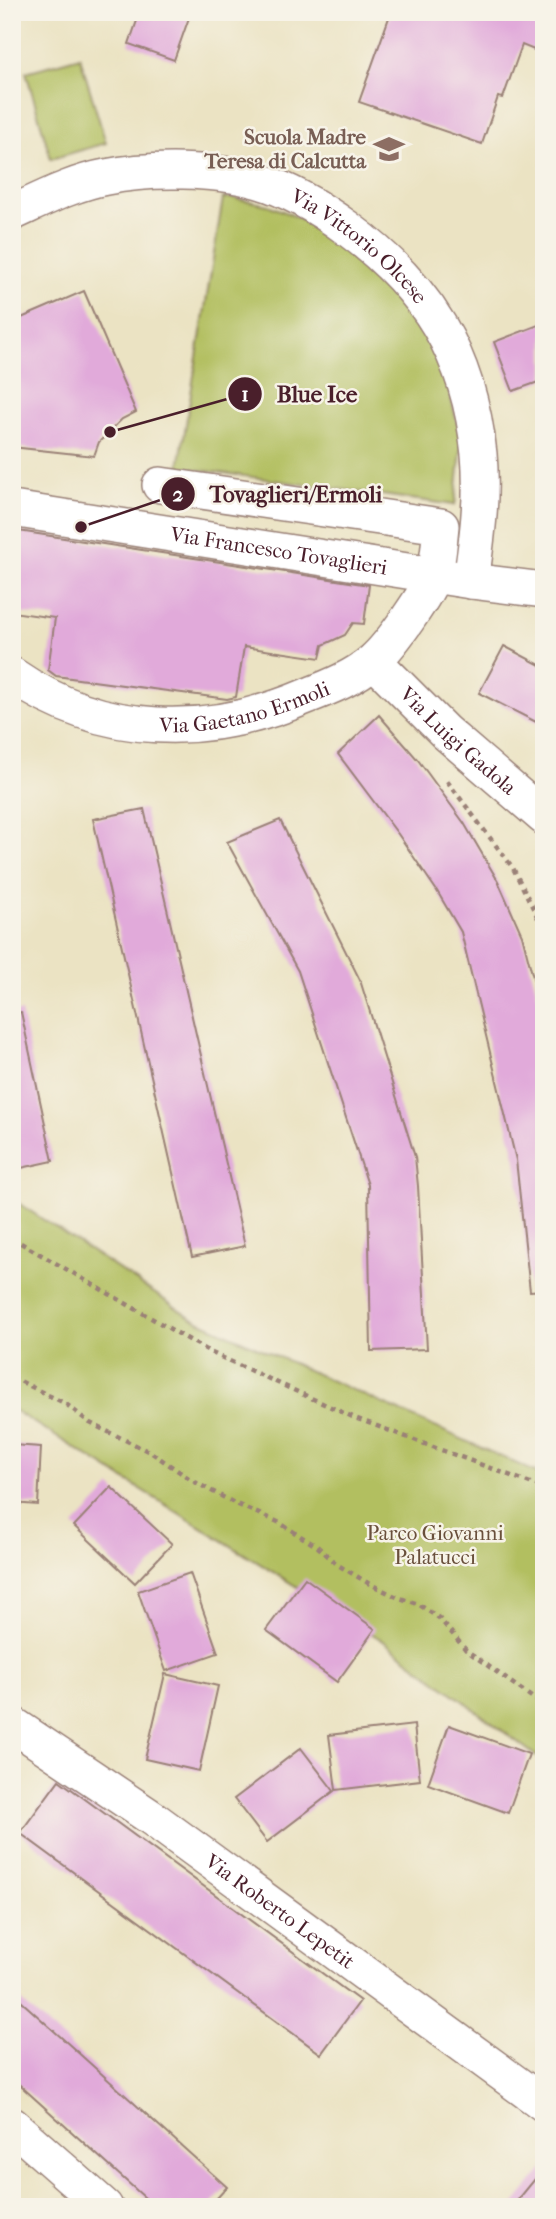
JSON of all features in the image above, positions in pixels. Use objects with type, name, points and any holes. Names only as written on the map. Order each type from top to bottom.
[{"type":"street","name":"Via Vittorio Olcese","points":[[12,213],[68,187],[107,176],[158,172],[215,174],[261,181],[336,220],[363,240],[404,277],[423,300],[440,326],[467,390],[480,472],[479,517],[471,581]]},
{"type":"street","points":[[160,485],[441,526],[434,575]]},
{"type":"street","name":"Via Francesco Tovaglieri","points":[[12,509],[544,590]]},
{"type":"street","name":"Via Gaetano Ermoli","points":[[12,675],[57,700],[110,718],[144,724],[188,725],[223,722],[271,711],[349,677],[373,661],[409,617],[434,575]]},
{"type":"street","name":"Via Luigi Gadola","points":[[373,661],[445,732],[544,817]]},
{"type":"street","name":"Via Roberto Lepetit","points":[[12,1724],[152,1818],[544,2104]]},
{"type":"street","points":[[12,2125],[105,2207]]},
{"type":"path","points":[[447,781],[513,868],[544,930]]},
{"type":"path","points":[[12,1238],[212,1353],[355,1418],[544,1488]]},
{"type":"path","points":[[12,1377],[66,1404],[90,1423],[152,1453],[193,1481],[278,1522],[368,1583],[418,1604],[439,1618],[466,1650],[544,1706]]},
{"type":"green space","points":[[80,57],[106,143],[51,159],[26,72]]},
{"type":"green space","points":[[223,198],[268,205],[309,222],[355,252],[390,284],[418,323],[446,379],[462,442],[455,505],[179,467]]},
{"type":"green space","name":"Parco Giovanni Palatucci","points":[[12,1199],[192,1318],[544,1476],[544,1762],[382,1640],[12,1409]]},
{"type":"building","points":[[140,12],[191,12],[174,60],[129,44]]},
{"type":"building","points":[[391,12],[544,12],[544,54],[522,45],[503,98],[498,97],[482,144],[359,102]]},
{"type":"building","points":[[84,291],[136,412],[122,419],[99,442],[94,456],[12,447],[12,322]]},
{"type":"building","points":[[544,323],[544,380],[513,391],[494,342]]},
{"type":"building","points":[[12,530],[369,585],[364,624],[353,623],[345,635],[323,645],[320,658],[244,647],[236,697],[227,699],[56,676],[48,670],[55,618],[12,612]]},
{"type":"building","points":[[504,646],[544,667],[544,726],[479,693]]},
{"type":"building","points":[[379,715],[418,760],[464,823],[498,881],[522,935],[544,1020],[544,1290],[530,1291],[516,1160],[461,932],[398,834],[338,754]]},
{"type":"building","points":[[144,809],[245,1246],[192,1257],[93,819]]},
{"type":"building","points":[[280,820],[360,980],[415,1157],[427,1349],[371,1351],[368,1185],[298,971],[227,842]]},
{"type":"building","points":[[21,1012],[53,1161],[12,1170],[12,1013]]},
{"type":"building","points":[[12,1445],[41,1447],[38,1505],[12,1503]]},
{"type":"building","points":[[111,1487],[172,1544],[135,1583],[74,1526]]},
{"type":"building","points":[[190,1573],[218,1653],[166,1671],[138,1591]]},
{"type":"building","points":[[305,1578],[375,1629],[337,1682],[266,1630]]},
{"type":"building","points":[[165,1674],[218,1686],[199,1771],[145,1759]]},
{"type":"building","points":[[414,1725],[420,1780],[336,1790],[329,1735]]},
{"type":"building","points":[[449,1725],[529,1754],[508,1813],[428,1784]]},
{"type":"building","points":[[301,1748],[334,1791],[267,1842],[234,1799]]},
{"type":"building","points":[[59,1780],[360,2001],[321,2054],[20,1833]]},
{"type":"building","points":[[12,1993],[227,2187],[209,2207],[155,2207],[12,2078]]},
{"type":"building","points":[[544,2168],[544,2207],[512,2207]]},
{"type":"place","name":"Scuola Madre Teresa di Calcutta","points":[[389,149]]},
{"type":"place","name":"Blue Ice","points":[[110,432]]},
{"type":"place","name":"Tovaglieri/Ermoli","points":[[81,527]]}]
